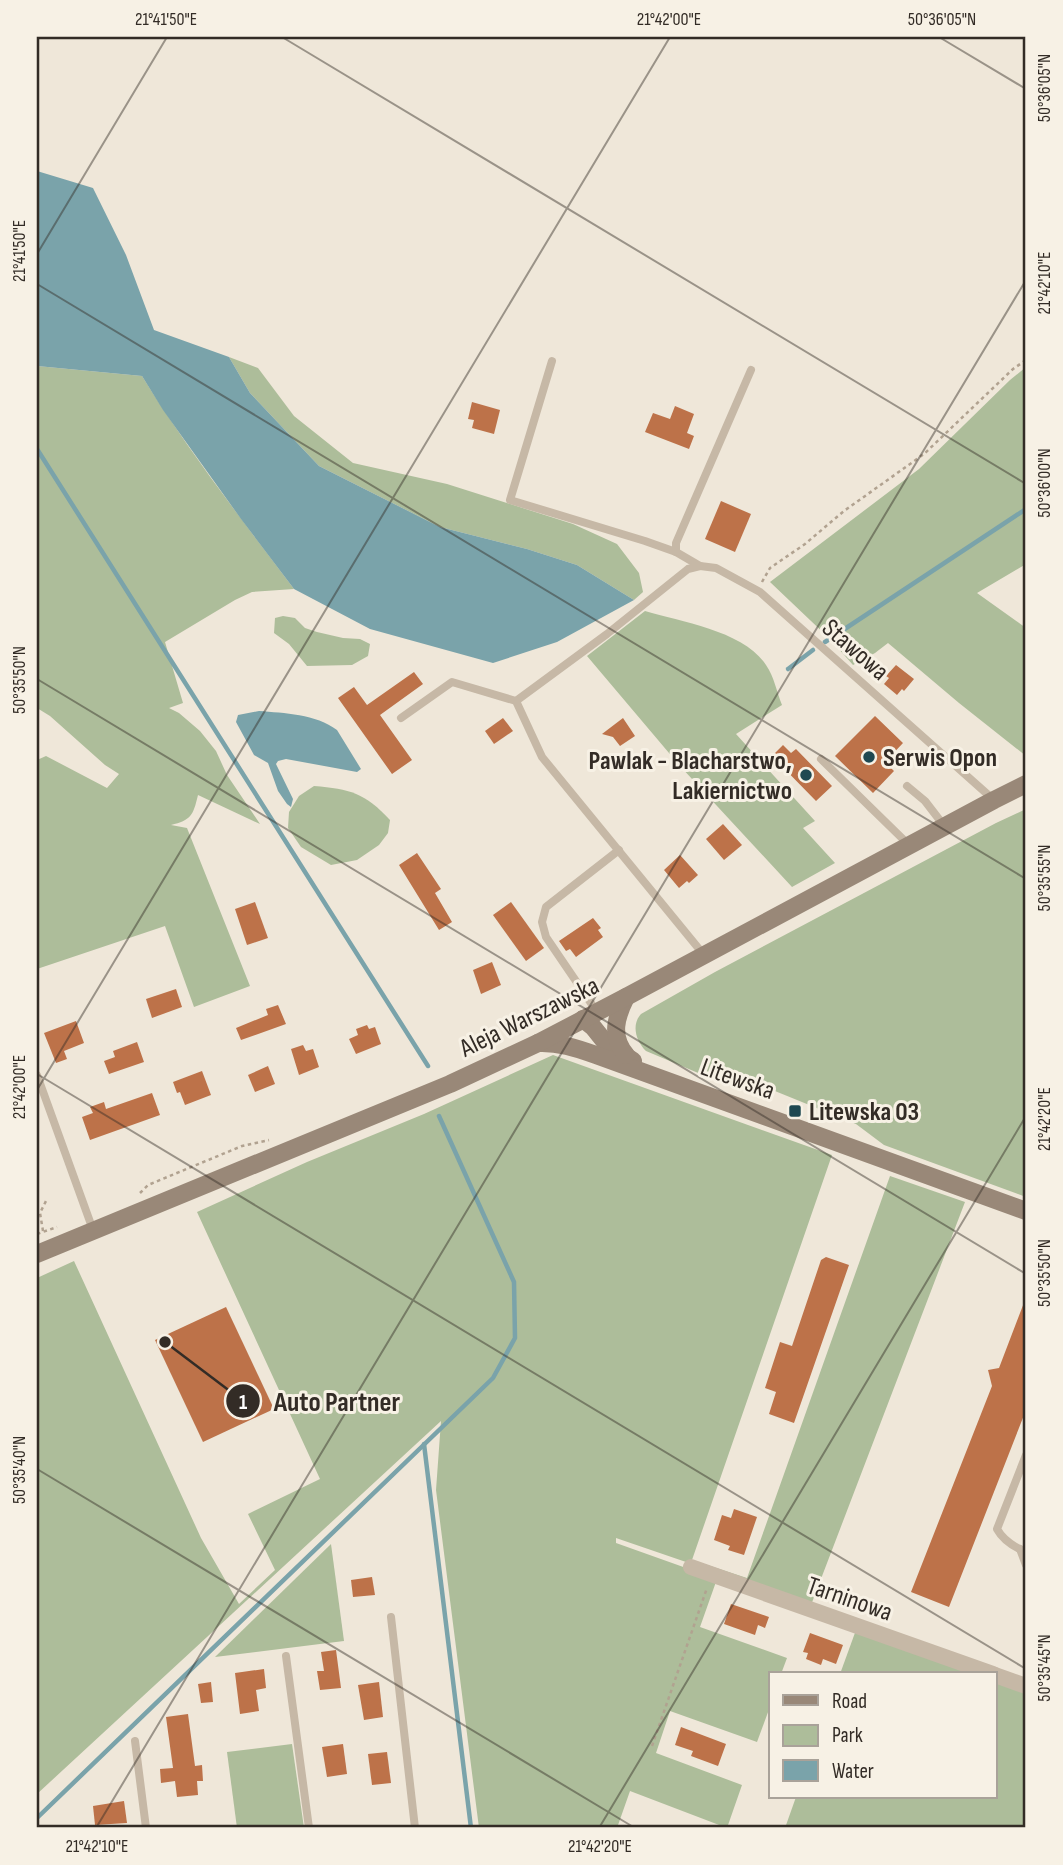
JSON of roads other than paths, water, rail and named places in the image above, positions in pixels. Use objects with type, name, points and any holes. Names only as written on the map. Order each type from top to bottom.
[{"type":"street","name":"Aleja Warszawska","points":[[37,1254],[91,1224],[450,1084],[626,997],[1026,784]]},
{"type":"street","points":[[626,997],[618,1014],[616,1034],[617,1042],[626,1055]]},
{"type":"street","points":[[590,1015],[593,1027],[605,1042],[669,1081]]},
{"type":"street","points":[[590,1015],[581,1029],[603,1058]]},
{"type":"street","points":[[538,1042],[565,1045],[669,1081]]},
{"type":"street","name":"Litewska","points":[[669,1081],[1026,1211]]},
{"type":"street","name":"Tarninowa","points":[[691,1567],[986,1672]]},
{"type":"street","name":"Tarninowa","points":[[996,1676],[1026,1686]]},
{"type":"lane","name":"Stawowa","points":[[552,360],[510,500],[676,552],[700,566],[716,568],[760,592],[994,800]]},
{"type":"lane","points":[[676,552],[676,543],[751,370]]},
{"type":"lane","points":[[516,701],[607,634],[688,569],[700,566]]},
{"type":"lane","points":[[401,718],[452,682],[516,701],[542,757],[704,955]]},
{"type":"lane","points":[[821,759],[909,846]]},
{"type":"lane","points":[[908,786],[925,801],[945,827]]},
{"type":"lane","points":[[590,1015],[546,937],[542,922],[547,906],[619,850]]},
{"type":"lane","points":[[37,1075],[91,1224]]},
{"type":"lane","points":[[1026,1455],[997,1529],[1002,1538],[1023,1550],[1026,1565]]},
{"type":"lane","points":[[391,1617],[415,1828]]},
{"type":"lane","points":[[286,1656],[309,1828]]},
{"type":"lane","points":[[135,1741],[146,1828]]},
{"type":"water","points":[[37,171],[93,188],[126,255],[154,330],[229,357],[250,393],[319,466],[440,527],[577,565],[634,600],[557,642],[493,663],[370,629],[294,589],[163,410],[142,376],[37,366]]},
{"type":"water","points":[[259,711],[300,715],[329,725],[337,730],[361,769],[357,772],[286,759],[278,761],[276,764],[293,799],[291,807],[278,791],[268,763],[254,755],[236,722],[238,715]]},
{"type":"waterway","points":[[37,449],[428,1066]]},
{"type":"waterway","points":[[825,642],[1026,509]]},
{"type":"waterway","points":[[788,669],[813,650]]},
{"type":"waterway","points":[[37,1818],[493,1378],[515,1338],[514,1282],[439,1116]]},
{"type":"waterway","points":[[424,1444],[471,1828]]},
{"type":"place","name":"Serwis Opon","points":[[869,757]]},
{"type":"place","name":"Pawlak - Blacharstwo, Lakiernictwo","points":[[806,775]]},
{"type":"place","name":"Litewska 03","points":[[795,1111]]},
{"type":"place","name":"Auto Partner","points":[[165,1342]]}]
